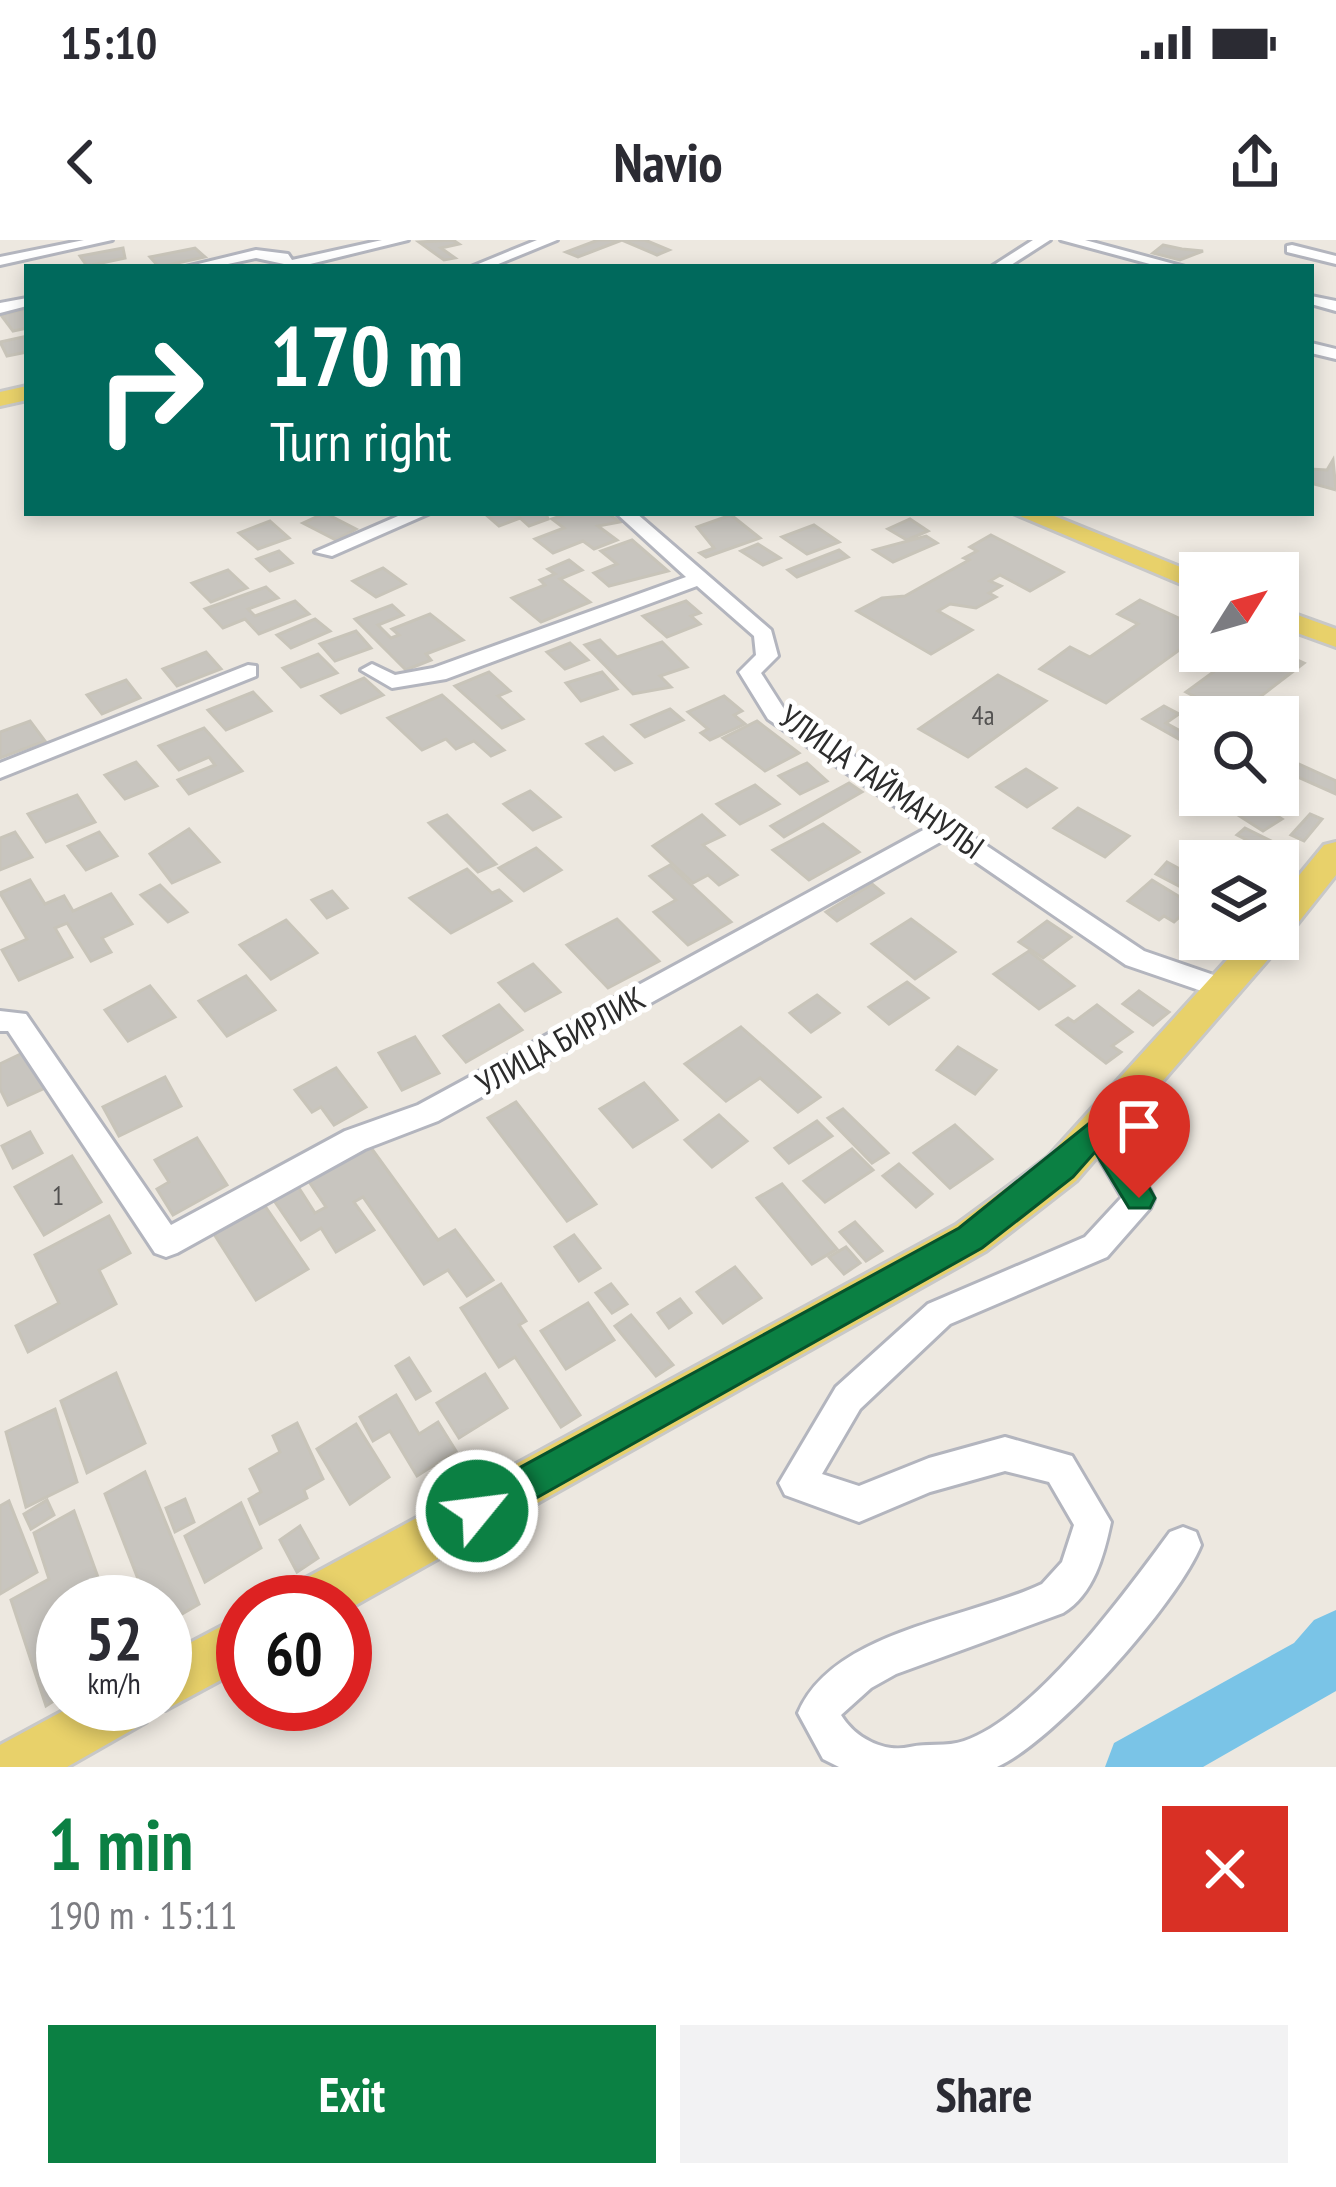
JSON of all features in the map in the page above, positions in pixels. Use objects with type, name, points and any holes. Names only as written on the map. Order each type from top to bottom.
[{"type":"main road","points":[[1032,516],[1179,575]]},
{"type":"main road","points":[[1299,624],[1336,639]]},
{"type":"main road","points":[[1299,898],[1336,853]]},
{"type":"main road","points":[[362,1575],[970,1238],[1062,1168],[1249,960]]},
{"type":"main road","points":[[14,1767],[79,1731]]},
{"type":"street","points":[[0,242],[12,240]]},
{"type":"street","points":[[0,261],[105,240]]},
{"type":"street","points":[[298,264],[401,240]]},
{"type":"street","points":[[486,264],[550,240]]},
{"type":"street","points":[[1003,264],[1043,240]]},
{"type":"street","points":[[1068,240],[1166,264]]},
{"type":"street","points":[[1292,249],[1336,260]]},
{"type":"street","points":[[208,264],[256,254],[283,257],[288,264]]},
{"type":"street","points":[[325,552],[414,516]]},
{"type":"street","name":"УЛИЦА ТАЙМАНУЛЫ","points":[[628,516],[764,634],[767,656],[749,672],[776,714],[949,827],[1135,958],[1225,989]]},
{"type":"street","points":[[372,670],[392,682],[438,674],[698,579]]},
{"type":"street","points":[[0,771],[248,671]]},
{"type":"street","name":"УЛИЦА БИРЛИК","points":[[0,1022],[16,1022],[166,1243],[355,1140],[428,1113],[949,827]]},
{"type":"street","points":[[884,1767],[837,1745],[818,1713],[833,1688],[901,1654],[995,1623],[1062,1593],[1086,1556],[1093,1522],[1060,1468],[1005,1454],[929,1475],[859,1504],[797,1483],[848,1398],[939,1314],[1096,1247],[1139,1198],[1097,1129]]},
{"type":"street","points":[[909,1767],[967,1761],[1014,1737],[1138,1607],[1183,1545]]},
{"type":"building","points":[[453,240],[459,244],[441,248],[455,258],[444,260],[419,242]]},
{"type":"building","points":[[598,240],[622,240],[578,257],[566,252]]},
{"type":"building","points":[[622,240],[645,240],[669,250],[657,255]]},
{"type":"building","points":[[1163,245],[1203,251],[1180,260],[1153,253]]},
{"type":"building","points":[[123,248],[125,258],[86,264],[80,256]]},
{"type":"building","points":[[195,248],[205,257],[156,264],[150,257]]},
{"type":"building","points":[[24,309],[24,329],[13,331],[1,315]]},
{"type":"building","points":[[24,337],[24,353],[7,356],[0,342]]},
{"type":"building","points":[[1333,460],[1336,490],[1314,484],[1314,469],[1327,470]]},
{"type":"building","points":[[331,516],[356,529],[336,540],[303,523]]},
{"type":"building","points":[[487,516],[548,519],[529,526],[520,518],[499,526]]},
{"type":"building","points":[[611,516],[620,522],[598,526],[617,540],[594,549],[583,541],[553,553],[535,539],[564,528],[552,519]]},
{"type":"building","points":[[732,516],[760,538],[706,557],[700,553],[714,548],[697,527]]},
{"type":"building","points":[[910,519],[928,531],[907,540],[888,529]]},
{"type":"building","points":[[270,521],[289,538],[258,549],[239,533]]},
{"type":"building","points":[[814,525],[839,542],[807,554],[782,537]]},
{"type":"building","points":[[991,535],[1063,572],[1030,591],[1000,575],[990,581],[1001,586],[989,593],[996,597],[976,608],[950,604],[938,611],[972,630],[931,654],[857,611],[882,598],[905,596],[969,560],[964,558],[977,551],[970,547]]},
{"type":"building","points":[[926,536],[937,543],[893,562],[874,550]]},
{"type":"building","points":[[632,540],[668,571],[609,586],[594,573],[617,564],[601,551]]},
{"type":"building","points":[[758,544],[780,558],[763,565],[741,551]]},
{"type":"building","points":[[839,550],[848,557],[797,577],[788,570]]},
{"type":"building","points":[[279,551],[292,563],[270,571],[257,559]]},
{"type":"building","points":[[569,560],[582,570],[560,579],[590,602],[541,622],[512,598],[545,585],[540,580],[555,574],[548,569]]},
{"type":"building","points":[[383,568],[405,584],[376,597],[353,581]]},
{"type":"building","points":[[228,570],[247,588],[211,602],[192,583]]},
{"type":"building","points":[[266,587],[278,598],[248,609],[255,616],[295,601],[309,614],[259,634],[245,619],[223,628],[205,609]]},
{"type":"building","points":[[1140,600],[1179,618],[1179,650],[1106,703],[1040,669],[1070,647],[1090,657],[1138,624],[1118,614]]},
{"type":"building","points":[[686,601],[700,613],[691,616],[700,624],[667,637],[643,616]]},
{"type":"building","points":[[392,605],[403,615],[378,625],[391,638],[399,635],[392,629],[430,614],[463,640],[426,654],[431,660],[406,670],[355,619]]},
{"type":"building","points":[[315,619],[330,631],[291,648],[277,635]]},
{"type":"building","points":[[356,631],[371,648],[335,661],[320,644]]},
{"type":"building","points":[[600,640],[617,657],[662,642],[687,667],[660,676],[671,687],[633,694],[585,645]]},
{"type":"building","points":[[570,643],[588,660],[565,669],[547,652]]},
{"type":"building","points":[[206,652],[221,669],[177,686],[163,669]]},
{"type":"building","points":[[318,654],[337,673],[301,687],[283,668]]},
{"type":"building","points":[[489,672],[510,691],[498,696],[523,719],[502,728],[455,686]]},
{"type":"building","points":[[602,672],[617,689],[581,701],[566,683]]},
{"type":"building","points":[[1213,672],[1292,672],[1261,696],[1186,692]]},
{"type":"building","points":[[998,675],[1046,701],[968,757],[919,729]]},
{"type":"building","points":[[364,678],[383,695],[341,713],[322,696]]},
{"type":"building","points":[[126,680],[140,698],[102,714],[87,695]]},
{"type":"building","points":[[253,692],[271,711],[226,730],[208,710]]},
{"type":"building","points":[[442,695],[504,750],[491,756],[474,741],[456,749],[446,739],[422,750],[388,718]]},
{"type":"building","points":[[724,696],[742,711],[734,715],[745,724],[710,740],[701,733],[708,729],[688,712]]},
{"type":"building","points":[[1164,706],[1179,714],[1166,723],[1179,730],[1179,739],[1143,719]]},
{"type":"building","points":[[670,709],[683,720],[645,737],[632,725]]},
{"type":"building","points":[[30,721],[45,741],[0,758],[0,732]]},
{"type":"building","points":[[757,721],[799,753],[765,771],[723,738]]},
{"type":"building","points":[[204,728],[242,771],[189,794],[178,780],[215,765],[209,757],[179,770],[159,746]]},
{"type":"building","points":[[603,737],[631,763],[615,770],[587,744]]},
{"type":"building","points":[[136,762],[157,786],[125,799],[105,775]]},
{"type":"building","points":[[807,763],[827,781],[800,794],[779,776]]},
{"type":"building","points":[[1299,764],[1336,781],[1336,794],[1299,777]]},
{"type":"building","points":[[1026,769],[1056,788],[1027,807],[997,787]]},
{"type":"building","points":[[849,783],[862,792],[784,837],[771,826]]},
{"type":"building","points":[[755,785],[779,804],[740,824],[717,804]]},
{"type":"building","points":[[530,791],[560,817],[533,830],[504,804]]},
{"type":"building","points":[[77,795],[95,822],[46,842],[28,814]]},
{"type":"building","points":[[1078,808],[1129,836],[1105,857],[1054,828]]},
{"type":"building","points":[[1310,814],[1322,819],[1304,841],[1291,835]]},
{"type":"building","points":[[447,815],[496,864],[478,872],[429,823]]},
{"type":"building","points":[[702,815],[724,835],[703,845],[737,875],[719,885],[708,875],[693,883],[653,846]]},
{"type":"building","points":[[1240,816],[1282,819],[1263,831]]},
{"type":"building","points":[[823,824],[859,852],[809,880],[773,850]]},
{"type":"building","points":[[1245,828],[1269,840],[1247,840],[1237,835]]},
{"type":"building","points":[[189,829],[219,862],[172,883],[150,854]]},
{"type":"building","points":[[15,832],[32,857],[0,870],[0,838]]},
{"type":"building","points":[[99,832],[117,856],[86,870],[68,846]]},
{"type":"building","points":[[536,848],[561,870],[524,891],[499,868]]},
{"type":"building","points":[[1167,862],[1179,869],[1179,886],[1156,874]]},
{"type":"building","points":[[670,865],[731,922],[688,945],[654,912],[676,900],[650,876]]},
{"type":"building","points":[[467,869],[492,893],[499,890],[511,901],[451,933],[410,898]]},
{"type":"building","points":[[30,880],[45,904],[64,896],[73,911],[111,894],[132,924],[102,938],[111,952],[91,961],[67,923],[55,928],[72,957],[19,980],[2,950],[27,939],[0,893]]},
{"type":"building","points":[[1152,880],[1179,896],[1179,918],[1174,922],[1164,916],[1159,920],[1128,901]]},
{"type":"building","points":[[872,884],[883,893],[837,921],[826,912]]},
{"type":"building","points":[[160,885],[187,912],[168,922],[141,895]]},
{"type":"building","points":[[332,891],[347,908],[327,918],[312,900]]},
{"type":"building","points":[[617,919],[659,961],[608,988],[567,945]]},
{"type":"building","points":[[911,919],[955,952],[915,979],[872,944]]},
{"type":"building","points":[[286,920],[317,953],[271,979],[240,945]]},
{"type":"building","points":[[1047,921],[1071,937],[1043,958],[1019,942]]},
{"type":"building","points":[[1029,951],[1074,986],[1039,1009],[994,974]]},
{"type":"building","points":[[533,964],[560,992],[525,1011],[499,983]]},
{"type":"building","points":[[246,976],[275,1010],[227,1036],[199,1001]]},
{"type":"building","points":[[907,982],[928,998],[889,1024],[869,1007]]},
{"type":"building","points":[[150,986],[175,1017],[128,1041],[105,1010]]},
{"type":"building","points":[[1139,991],[1169,1012],[1153,1025],[1123,1004]]},
{"type":"building","points":[[817,995],[839,1013],[811,1032],[790,1013]]},
{"type":"building","points":[[499,1005],[522,1030],[466,1062],[444,1036]]},
{"type":"building","points":[[1097,1005],[1132,1032],[1112,1046],[1121,1052],[1106,1063],[1057,1025],[1068,1018],[1074,1022]]},
{"type":"building","points":[[741,1027],[820,1097],[798,1112],[760,1078],[726,1101],[685,1064]]},
{"type":"building","points":[[415,1037],[439,1073],[402,1090],[379,1053]]},
{"type":"building","points":[[958,1047],[996,1070],[975,1094],[937,1070]]},
{"type":"building","points":[[27,1051],[47,1087],[8,1105],[0,1089],[0,1064]]},
{"type":"building","points":[[336,1068],[366,1107],[334,1125],[321,1107],[312,1112],[295,1090]]},
{"type":"building","points":[[165,1077],[181,1106],[119,1136],[103,1107]]},
{"type":"building","points":[[644,1083],[677,1120],[633,1147],[600,1109]]},
{"type":"building","points":[[516,1102],[596,1204],[567,1221],[488,1118]]},
{"type":"building","points":[[843,1109],[888,1153],[872,1163],[828,1118]]},
{"type":"building","points":[[719,1115],[747,1141],[712,1167],[685,1140]]},
{"type":"building","points":[[817,1121],[832,1136],[789,1163],[775,1148]]},
{"type":"building","points":[[955,1125],[992,1159],[950,1188],[914,1153]]},
{"type":"building","points":[[30,1132],[42,1153],[13,1168],[2,1146]]},
{"type":"building","points":[[197,1138],[227,1185],[173,1215],[157,1189],[169,1182],[155,1160]]},
{"type":"building","points":[[369,1145],[438,1240],[455,1230],[493,1280],[467,1296],[448,1270],[424,1284],[363,1197],[354,1202],[374,1230],[336,1252],[321,1228],[301,1240],[273,1199],[297,1185],[315,1213],[326,1207],[308,1180]]},
{"type":"building","points":[[852,1149],[873,1170],[825,1202],[804,1181]]},
{"type":"building","points":[[72,1156],[101,1202],[44,1235],[15,1187]]},
{"type":"building","points":[[899,1164],[932,1194],[916,1207],[883,1176]]},
{"type":"building","points":[[782,1184],[837,1249],[812,1264],[757,1198]]},
{"type":"building","points":[[265,1206],[308,1269],[256,1300],[214,1234]]},
{"type":"building","points":[[109,1216],[130,1253],[99,1270],[116,1304],[28,1352],[16,1326],[59,1303],[35,1255]]},
{"type":"building","points":[[855,1222],[882,1251],[866,1261],[840,1232]]},
{"type":"building","points":[[574,1235],[600,1268],[579,1281],[555,1247]]},
{"type":"building","points":[[846,1247],[860,1263],[844,1274],[829,1257]]},
{"type":"building","points":[[735,1267],[761,1298],[723,1323],[697,1292]]},
{"type":"building","points":[[501,1284],[526,1321],[519,1325],[580,1415],[561,1427],[515,1357],[499,1367],[461,1308]]},
{"type":"building","points":[[611,1284],[627,1304],[612,1313],[596,1293]]},
{"type":"building","points":[[680,1299],[691,1313],[669,1328],[658,1313]]},
{"type":"building","points":[[588,1303],[614,1340],[566,1369],[541,1331]]},
{"type":"building","points":[[631,1315],[673,1365],[656,1376],[615,1326]]},
{"type":"building","points":[[409,1358],[430,1391],[416,1399],[396,1366]]},
{"type":"building","points":[[116,1373],[145,1443],[87,1473],[61,1401]]},
{"type":"building","points":[[485,1374],[507,1408],[459,1438],[437,1403]]},
{"type":"building","points":[[396,1395],[419,1434],[438,1422],[456,1451],[417,1476],[390,1431],[373,1441],[360,1417]]},
{"type":"building","points":[[55,1409],[77,1482],[26,1507],[6,1432]]},
{"type":"building","points":[[297,1423],[323,1479],[304,1490],[307,1498],[260,1524],[249,1499],[261,1492],[250,1469],[280,1452],[273,1436]]},
{"type":"building","points":[[356,1424],[389,1477],[350,1504],[317,1449]]},
{"type":"building","points":[[460,1456],[468,1471],[449,1482],[441,1467]]},
{"type":"building","points":[[145,1472],[187,1575],[136,1575],[105,1494]]},
{"type":"building","points":[[185,1499],[194,1522],[175,1532],[166,1508]]},
{"type":"building","points":[[47,1500],[54,1515],[31,1529],[24,1514]]},
{"type":"building","points":[[9,1501],[37,1572],[0,1594],[0,1506]]},
{"type":"building","points":[[241,1503],[261,1548],[205,1582],[185,1536]]},
{"type":"building","points":[[74,1511],[97,1575],[48,1575],[34,1533]]},
{"type":"building","points":[[300,1526],[318,1558],[297,1572],[280,1540]]},
{"type":"building","points":[[36,1586],[36,1676],[11,1600]]},
{"type":"waterway","points":[[1138,1767],[1317,1666],[1336,1642]]},
{"type":"route","points":[[477,1511],[970,1238],[1062,1168],[1097,1129],[1139,1198]]}]
